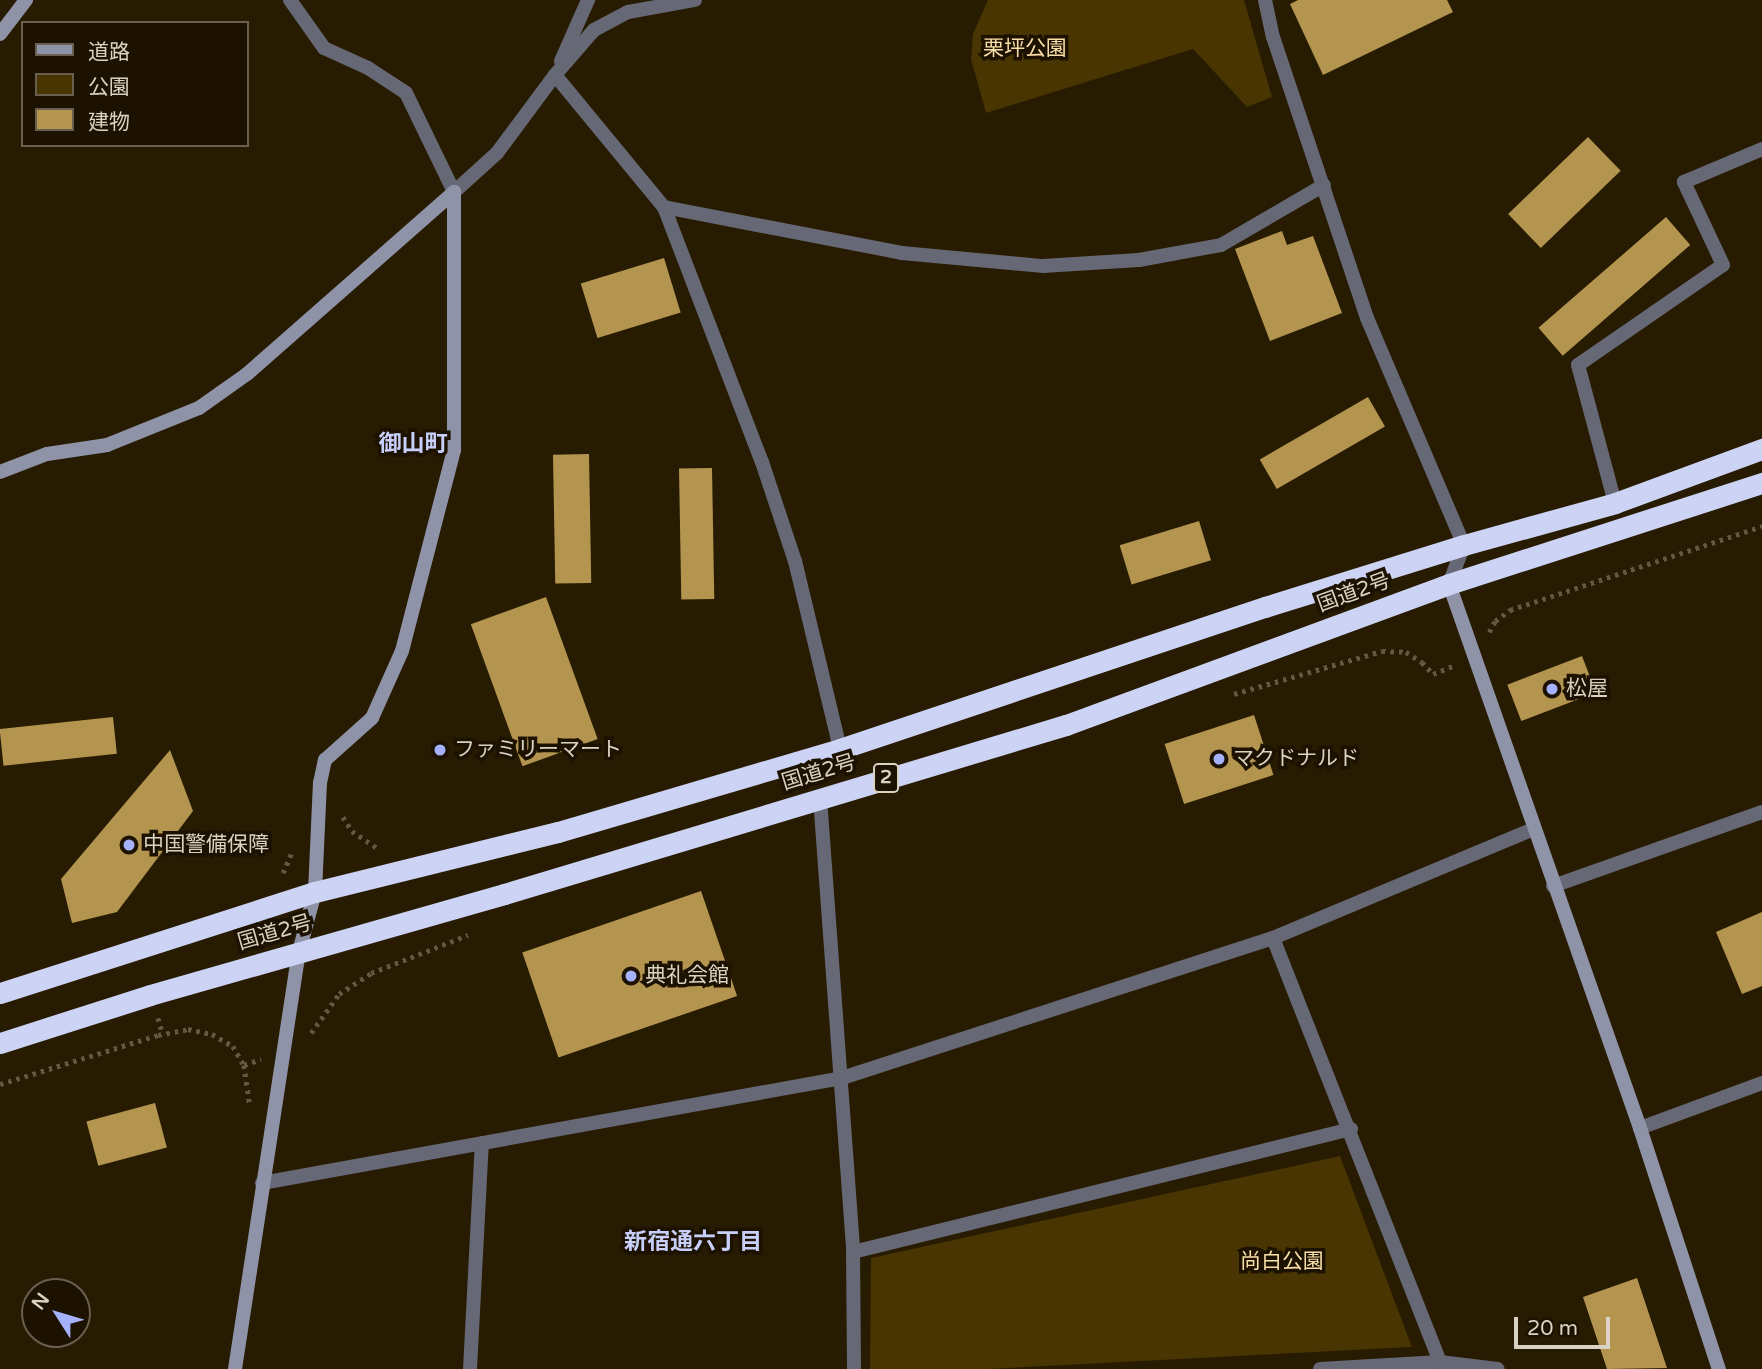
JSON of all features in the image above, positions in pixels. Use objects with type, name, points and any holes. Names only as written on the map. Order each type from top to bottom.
[{"type":"highway","name":"国道2号","points":[[0,993],[315,892],[558,832],[840,749],[1265,607],[1464,545],[1615,503],[1762,449]]},
{"type":"highway","name":"国道2号","points":[[0,1043],[1066,725],[1449,584],[1762,483]]},
{"type":"street","points":[[0,34],[26,0]]},
{"type":"street","points":[[235,1369],[299,952],[315,892],[320,783],[325,760],[372,718],[402,651],[454,450],[454,192],[406,93],[368,68],[324,48],[290,0]]},
{"type":"street","points":[[555,75],[588,0]]},
{"type":"street","points":[[0,472],[47,454],[107,445],[199,408],[247,374],[497,153],[555,75],[594,30],[628,12],[695,0]]},
{"type":"street","points":[[1265,0],[1273,37],[1325,185],[1367,318],[1464,545],[1449,584],[1640,1128],[1720,1369]]},
{"type":"street","points":[[555,75],[664,207],[762,462],[795,562],[840,749]]},
{"type":"street","points":[[1615,503],[1578,365],[1723,265],[1684,182],[1762,149]]},
{"type":"street","points":[[664,207],[902,253],[1043,266],[1139,260],[1221,246],[1325,185]]},
{"type":"street","points":[[820,798],[853,1252],[854,1369]]},
{"type":"street","points":[[1553,886],[1762,812]]},
{"type":"street","points":[[262,1183],[842,1078],[1273,938],[1533,829]]},
{"type":"street","points":[[1273,938],[1440,1362]]},
{"type":"street","points":[[1640,1128],[1762,1083]]},
{"type":"street","points":[[853,1252],[1350,1129]]},
{"type":"street","points":[[470,1369],[482,1143]]},
{"type":"street","points":[[1320,1369],[1440,1362],[1498,1369]]},
{"type":"path","points":[[1487,637],[1496,621],[1510,610],[1762,526]]},
{"type":"path","points":[[1365,658],[1382,651],[1406,652],[1422,662],[1433,674]]},
{"type":"path","points":[[305,1045],[317,1023],[340,994],[372,973],[481,930]]},
{"type":"path","points":[[0,1084],[158,1035],[188,1029],[212,1034],[233,1046],[244,1065]]},
{"type":"green space","name":"栗坪公園","points":[[988,0],[1244,0],[1272,97],[1247,107],[1193,49],[986,113],[971,59],[973,34]]},
{"type":"green space","name":"尚白公園","points":[[1340,1156],[1412,1347],[988,1369],[870,1369],[871,1258]]},
{"type":"building","points":[[1298,0],[1447,0],[1453,12],[1323,75],[1290,4]]},
{"type":"building","points":[[1588,137],[1621,171],[1541,248],[1508,214]]},
{"type":"building","points":[[1666,217],[1690,245],[1563,356],[1538,328]]},
{"type":"building","points":[[1282,231],[1287,245],[1313,236],[1342,313],[1270,341],[1235,249]]},
{"type":"building","points":[[664,258],[681,313],[597,338],[581,283]]},
{"type":"building","points":[[1368,397],[1385,426],[1277,489],[1260,460]]},
{"type":"building","points":[[589,454],[591,583],[555,584],[553,455]]},
{"type":"building","points":[[712,468],[714,599],[681,600],[679,469]]},
{"type":"building","points":[[1199,521],[1211,560],[1132,584],[1120,545]]},
{"type":"building","points":[[546,597],[598,739],[522,766],[471,624]]},
{"type":"building","name":"松屋","points":[[1582,656],[1596,692],[1521,721],[1507,685]]},
{"type":"building","name":"マクドナルド","points":[[1254,715],[1273,775],[1184,804],[1165,744]]},
{"type":"building","points":[[113,717],[117,754],[3,766],[0,729]]},
{"type":"building","name":"中国警備保障","points":[[170,750],[193,811],[117,912],[72,923],[61,879]]},
{"type":"building","name":"典礼会館","points":[[701,891],[737,996],[558,1057],[522,953]]},
{"type":"building","points":[[1762,912],[1762,986],[1742,994],[1716,932]]},
{"type":"building","points":[[155,1103],[167,1147],[98,1166],[86,1121]]},
{"type":"building","points":[[1637,1278],[1667,1368],[1607,1369],[1583,1297]]},
{"type":"place","name":"松屋","points":[[1552,689]]},
{"type":"place","name":"ファミリーマート","points":[[440,750]]},
{"type":"place","name":"マクドナルド","points":[[1219,759]]},
{"type":"place","name":"中国警備保障","points":[[129,845]]},
{"type":"place","name":"典礼会館","points":[[631,976]]},
{"type":"district","name":"御山町","points":[[413,444]]},
{"type":"district","name":"新宿通六丁目","points":[[693,1242]]}]
